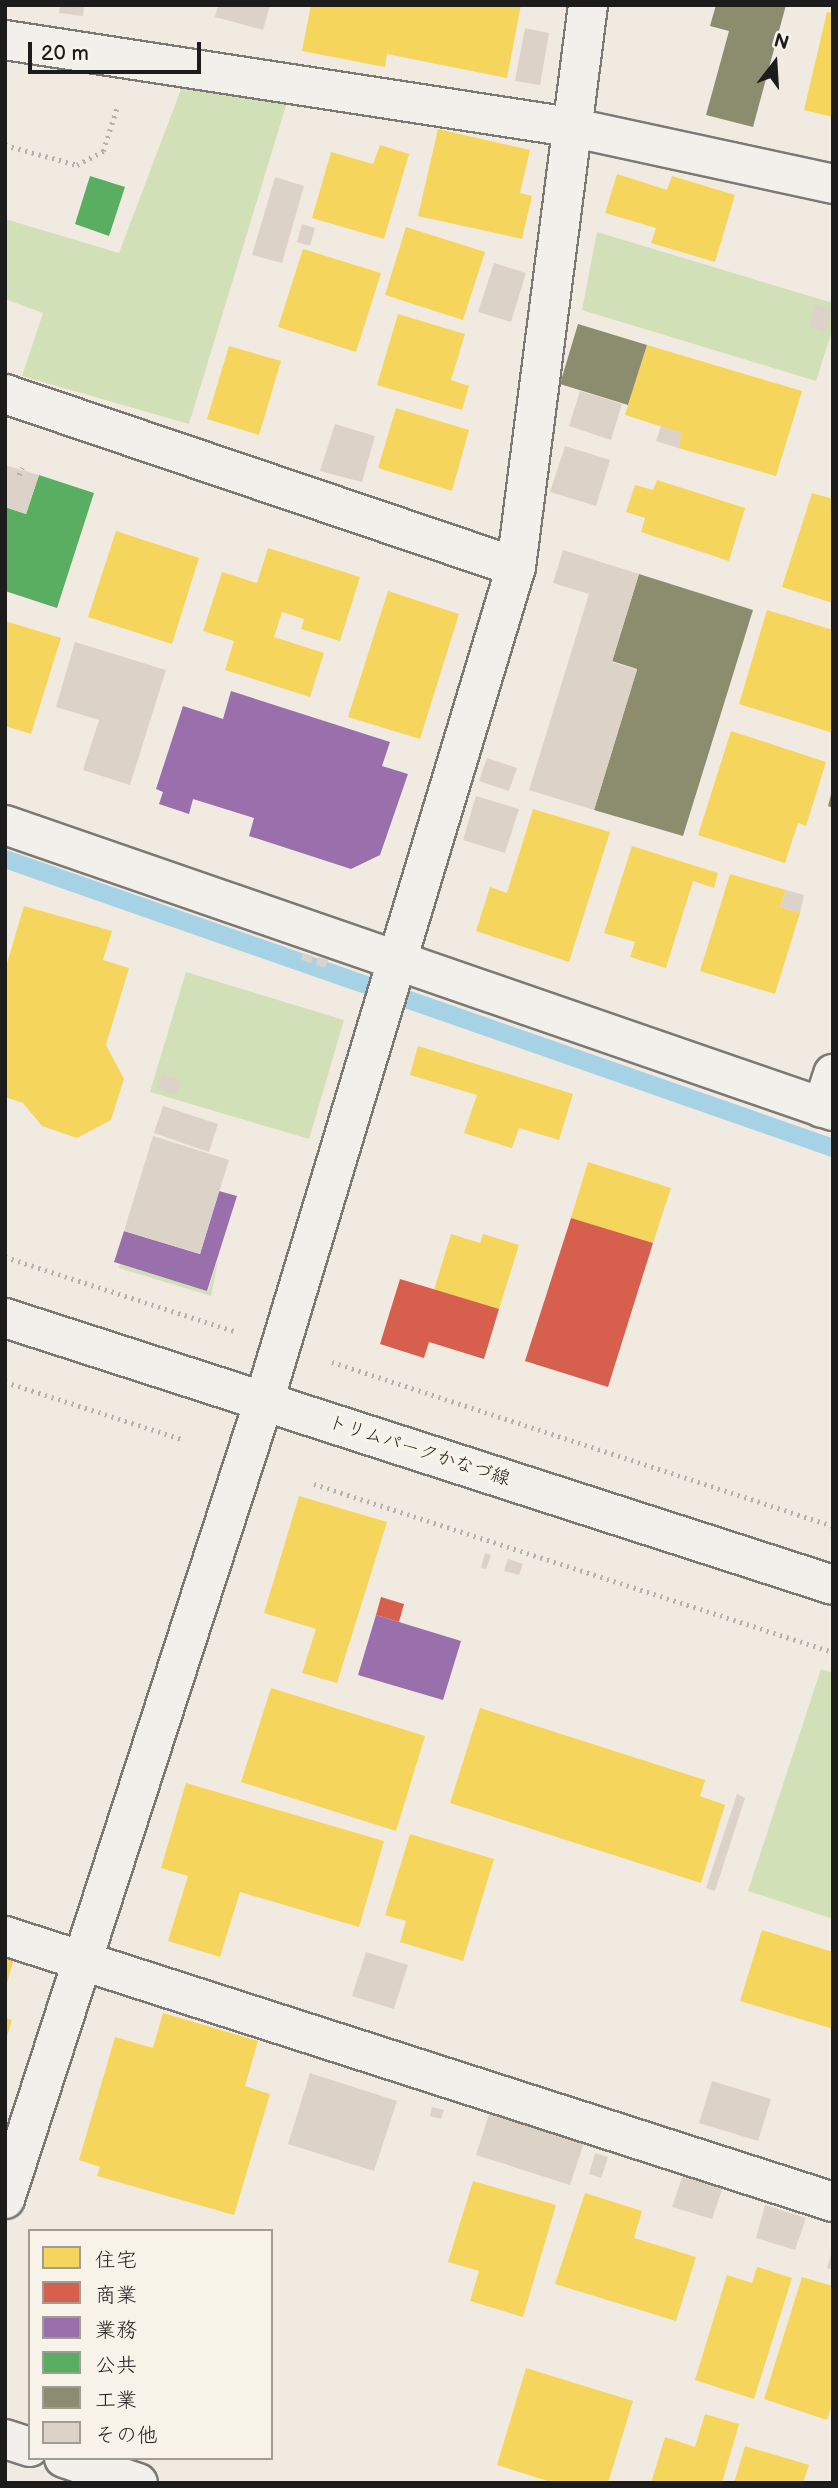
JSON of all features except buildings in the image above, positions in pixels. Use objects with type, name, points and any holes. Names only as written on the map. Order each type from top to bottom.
[{"type":"street","points":[[5,2199],[80,1961],[264,1401],[516,567],[570,127],[588,5]]},
{"type":"street","points":[[5,40],[570,127],[833,184]]},
{"type":"street","points":[[5,394],[516,567]]},
{"type":"street","points":[[5,824],[398,964],[829,1098]]},
{"type":"street","name":"トリムパークかなづ線","points":[[5,1318],[833,1585]]},
{"type":"street","points":[[5,1936],[833,2202]]},
{"type":"street","points":[[5,2439],[28,2446]]},
{"type":"street","points":[[70,2460],[138,2483]]},
{"type":"path","points":[[5,145],[76,165],[103,151],[132,59]]},
{"type":"path","points":[[19,475],[22,468]]},
{"type":"path","points":[[5,1257],[237,1332]]},
{"type":"path","points":[[332,1362],[833,1526]]},
{"type":"path","points":[[5,1382],[182,1439]]},
{"type":"path","points":[[314,1484],[833,1652]]},
{"type":"green space","points":[[183,84],[288,99],[189,424],[22,376],[43,313],[5,299],[5,219],[119,253]]},
{"type":"green space","points":[[597,232],[833,303],[833,328],[816,381],[582,310]]},
{"type":"green space","points":[[186,972],[344,1020],[309,1139],[150,1092]]},
{"type":"green space","points":[[219,1256],[211,1296],[119,1268],[120,1264],[208,1291]]},
{"type":"green space","points":[[821,1669],[833,1673],[833,1919],[748,1891]]},
{"type":"waterway","points":[[5,859],[833,1148]]}]
